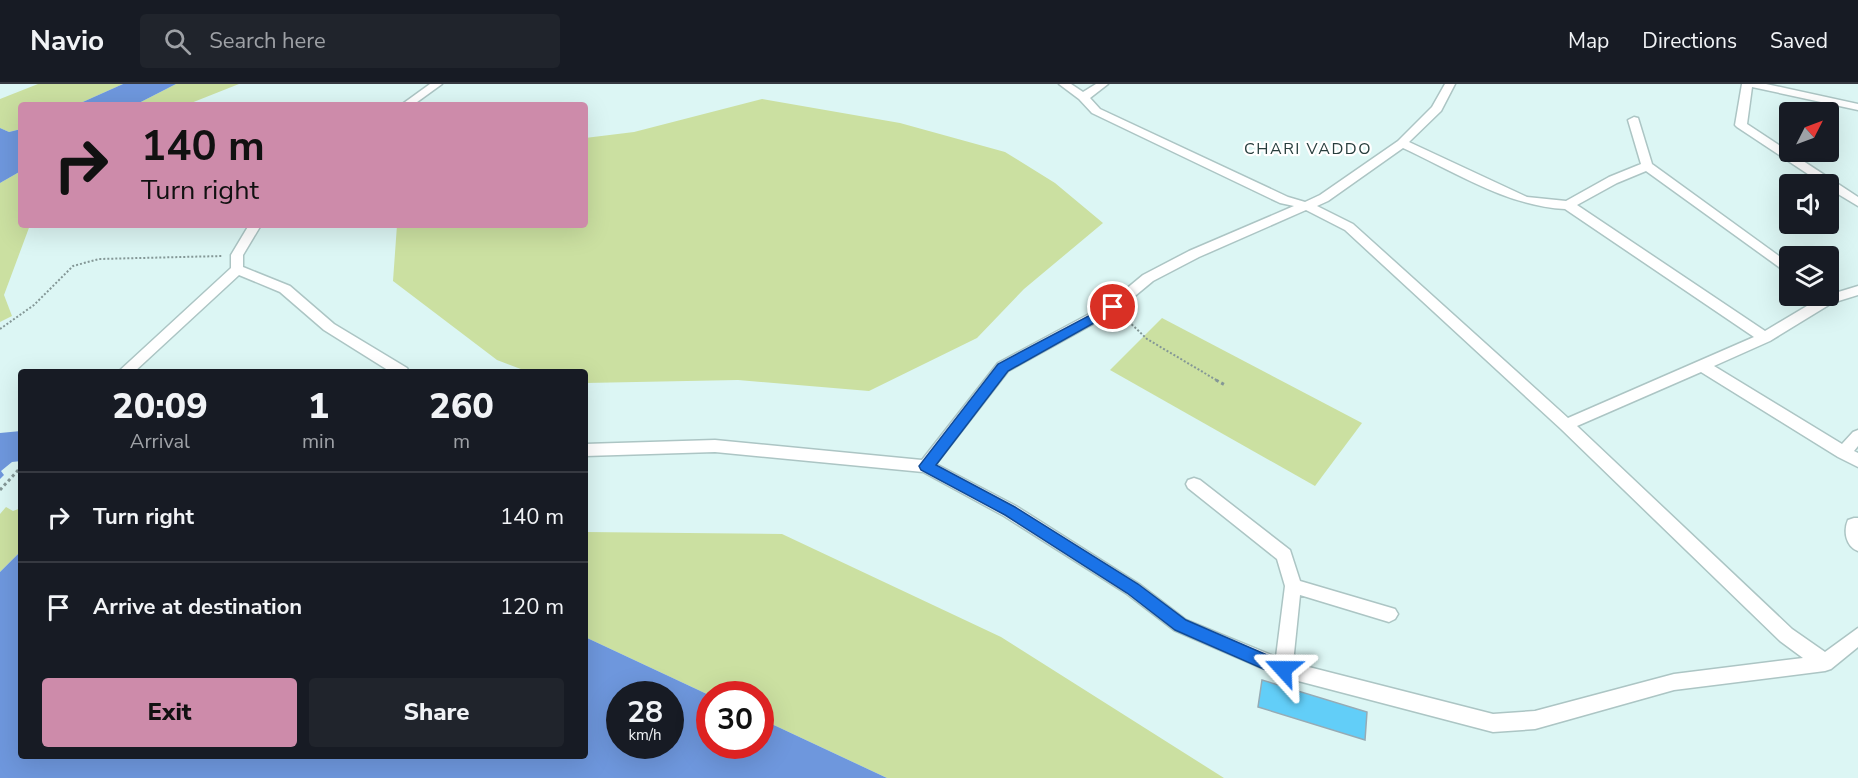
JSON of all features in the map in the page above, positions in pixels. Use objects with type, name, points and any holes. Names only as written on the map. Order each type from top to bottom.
[{"type":"street","points":[[410,102],[437,84]]},
{"type":"street","points":[[1064,84],[1083,97],[1096,111],[1284,200],[1334,216],[1349,227],[1566,425],[1786,635],[1825,663]]},
{"type":"street","points":[[1083,97],[1103,84]]},
{"type":"street","points":[[926,466],[1003,368],[1113,307],[1157,274],[1194,254],[1324,198],[1402,143],[1437,109],[1450,84]]},
{"type":"street","points":[[1858,107],[1749,84],[1741,124],[1858,202]]},
{"type":"street","points":[[1634,120],[1647,166],[1779,263]]},
{"type":"street","points":[[1402,143],[1524,200],[1543,204],[1568,205],[1613,180],[1647,166]]},
{"type":"street","points":[[1568,205],[1766,338]]},
{"type":"street","points":[[128,369],[237,262],[254,228]]},
{"type":"street","points":[[237,262],[285,289],[329,327],[397,369]]},
{"type":"street","points":[[1839,295],[1858,290]]},
{"type":"street","points":[[1566,425],[1766,338],[1813,306]]},
{"type":"street","points":[[1703,366],[1858,461]]},
{"type":"street","points":[[1843,453],[1858,436]]},
{"type":"street","points":[[588,450],[715,446],[926,466],[1010,511],[1133,589],[1180,625],[1283,669],[1492,723],[1535,720],[1674,682],[1825,663],[1858,636]]},
{"type":"street","points":[[1194,484],[1284,555],[1293,586],[1283,669]]},
{"type":"street","points":[[1858,525],[1854,525],[1855,540],[1858,544]]},
{"type":"street","points":[[1293,586],[1389,614]]},
{"type":"path","points":[[0,329],[34,305],[73,266],[99,259],[237,262]]},
{"type":"path","points":[[1113,307],[1147,339],[1225,386]]},
{"type":"path","points":[[0,490],[18,470]]},
{"type":"green space","points":[[38,84],[123,84],[83,102],[18,102],[18,130],[9,132],[0,128],[0,99]]},
{"type":"green space","points":[[176,84],[239,84],[194,102],[141,102]]},
{"type":"green space","points":[[762,99],[900,123],[1005,152],[1055,183],[1103,223],[1024,289],[977,338],[869,391],[738,380],[588,383],[588,369],[521,369],[497,360],[393,281],[397,228],[588,228],[588,138],[634,132]]},
{"type":"green space","points":[[18,173],[18,228],[29,228],[4,295],[12,316],[0,322],[0,183]]},
{"type":"green space","points":[[1162,318],[1362,423],[1315,486],[1110,370]]},
{"type":"green space","points":[[6,507],[13,511],[18,509],[18,554],[0,572],[0,514]]},
{"type":"green space","points":[[588,532],[782,534],[1001,637],[1224,778],[887,778],[774,725],[774,681],[696,681],[696,689],[684,683],[684,681],[679,681],[588,638]]},
{"type":"water","points":[[123,84],[176,84],[141,102],[83,102]]},
{"type":"water","points":[[0,128],[9,132],[18,130],[18,173],[0,183]]},
{"type":"water","points":[[18,431],[18,461],[12,462],[1,471],[4,475],[0,479],[0,433]]},
{"type":"water","points":[[18,554],[18,759],[588,759],[588,638],[679,681],[606,681],[606,759],[684,759],[684,683],[696,689],[696,759],[774,759],[774,725],[887,778],[0,778],[0,572]]},
{"type":"building","points":[[1262,680],[1367,712],[1365,740],[1258,707]]},
{"type":"district","name":"CHARI VADDO","points":[[1308,149]]},
{"type":"route","points":[[1113,307],[1003,368],[926,466],[1010,511],[1133,589],[1180,625],[1283,669]]}]
